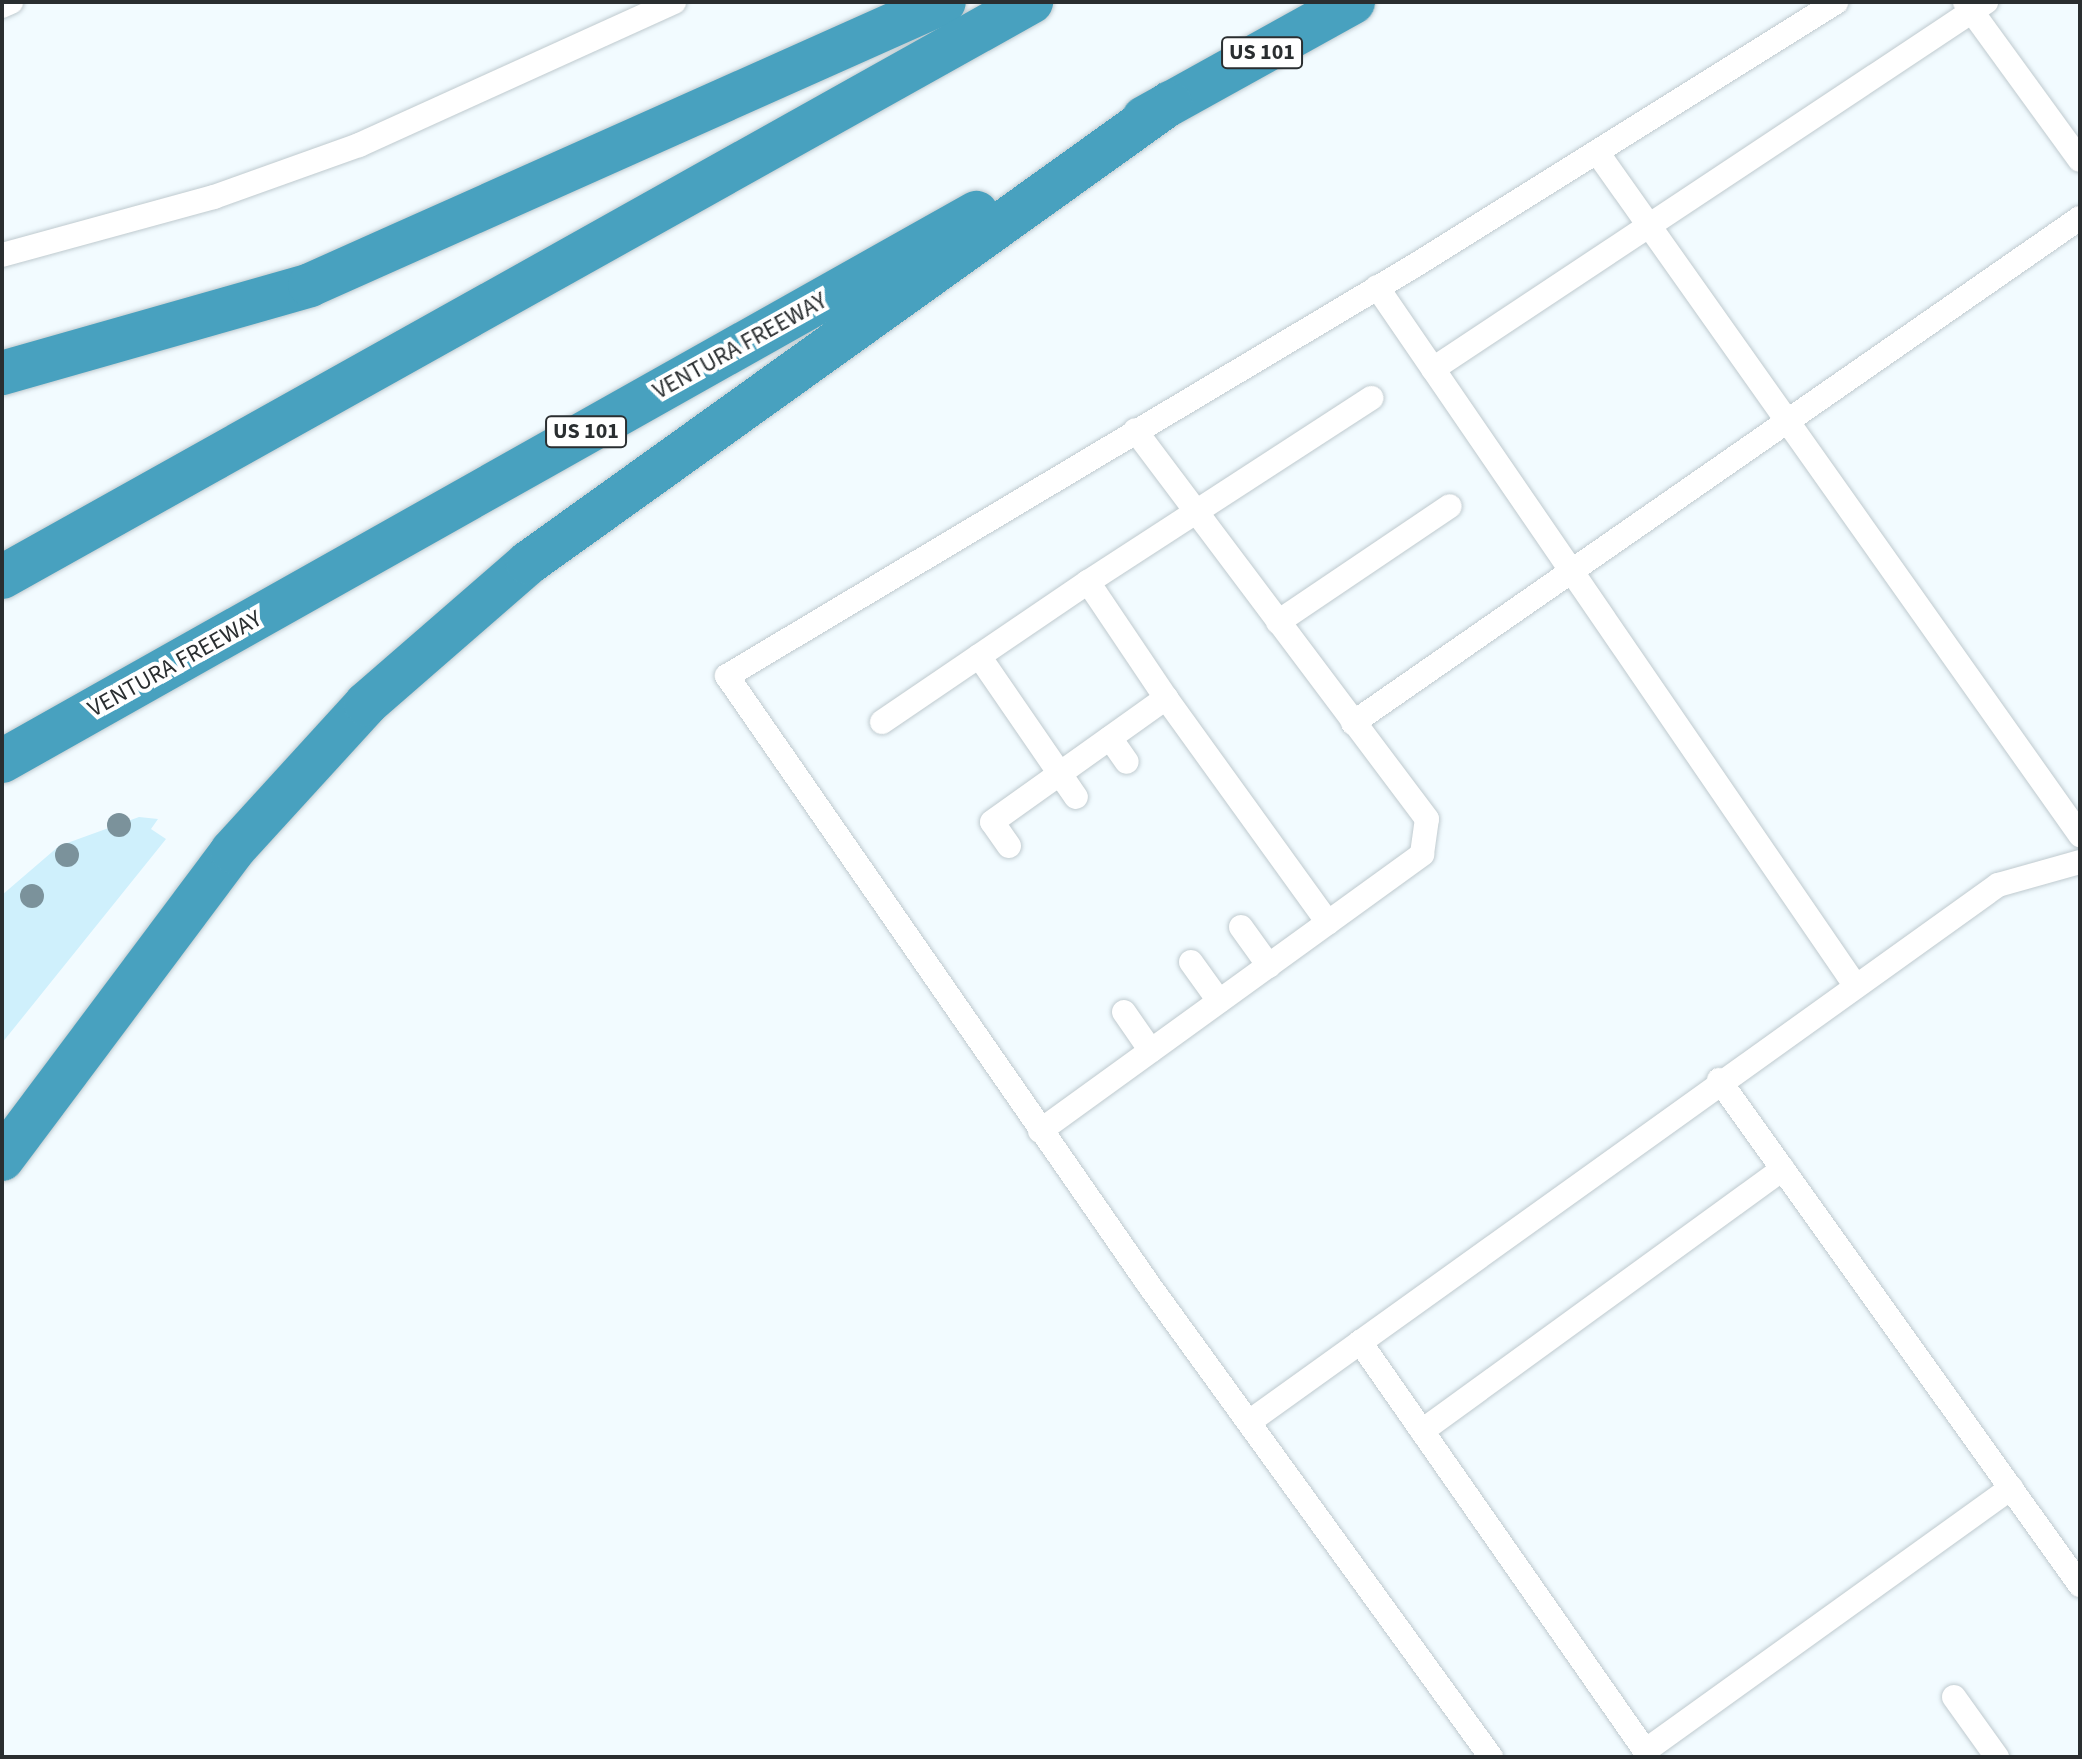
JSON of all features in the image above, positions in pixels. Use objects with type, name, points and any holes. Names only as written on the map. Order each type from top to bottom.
[{"type":"highway","points":[[2,373],[310,285],[944,2]]},
{"type":"highway","points":[[2,577],[1031,2]]},
{"type":"highway","name":"VENTURA FREEWAY","points":[[2,761],[1353,2]]},
{"type":"highway","points":[[2,1159],[232,851],[366,704],[528,563],[1170,103]]},
{"type":"lane","points":[[2,6],[11,2]]},
{"type":"lane","points":[[2,255],[214,197],[359,145],[674,2]]},
{"type":"lane","points":[[1491,1757],[1040,1131],[727,676],[1377,287],[1836,2]]},
{"type":"lane","points":[[1433,369],[1653,225],[1974,5],[2080,160]]},
{"type":"lane","points":[[1597,152],[1653,225],[2080,835]]},
{"type":"lane","points":[[1353,723],[1574,576],[2080,218]]},
{"type":"lane","points":[[1377,287],[1855,985]]},
{"type":"lane","points":[[882,722],[1193,510],[1371,398]]},
{"type":"lane","points":[[1040,1131],[1422,854],[1427,819],[1135,430]]},
{"type":"lane","points":[[1278,622],[1450,506]]},
{"type":"lane","points":[[1088,582],[1166,698],[1328,923]]},
{"type":"lane","points":[[979,656],[1076,797]]},
{"type":"lane","points":[[1009,846],[992,822],[1166,698]]},
{"type":"lane","points":[[1110,738],[1127,762]]},
{"type":"lane","points":[[1249,1422],[1719,1080],[1998,885],[2080,862]]},
{"type":"lane","points":[[1241,927],[1269,966]]},
{"type":"lane","points":[[1191,962],[1219,1001]]},
{"type":"lane","points":[[1124,1012],[1151,1051]]},
{"type":"lane","points":[[1719,1080],[2080,1585]]},
{"type":"lane","points":[[1422,1431],[1783,1169]]},
{"type":"lane","points":[[1360,1342],[1645,1751],[2011,1488]]},
{"type":"lane","points":[[1954,1697],[1997,1757]]},
{"type":"shaded area","points":[[139,817],[158,819],[151,829],[166,839],[2,1043],[2,895],[59,846]]}]
